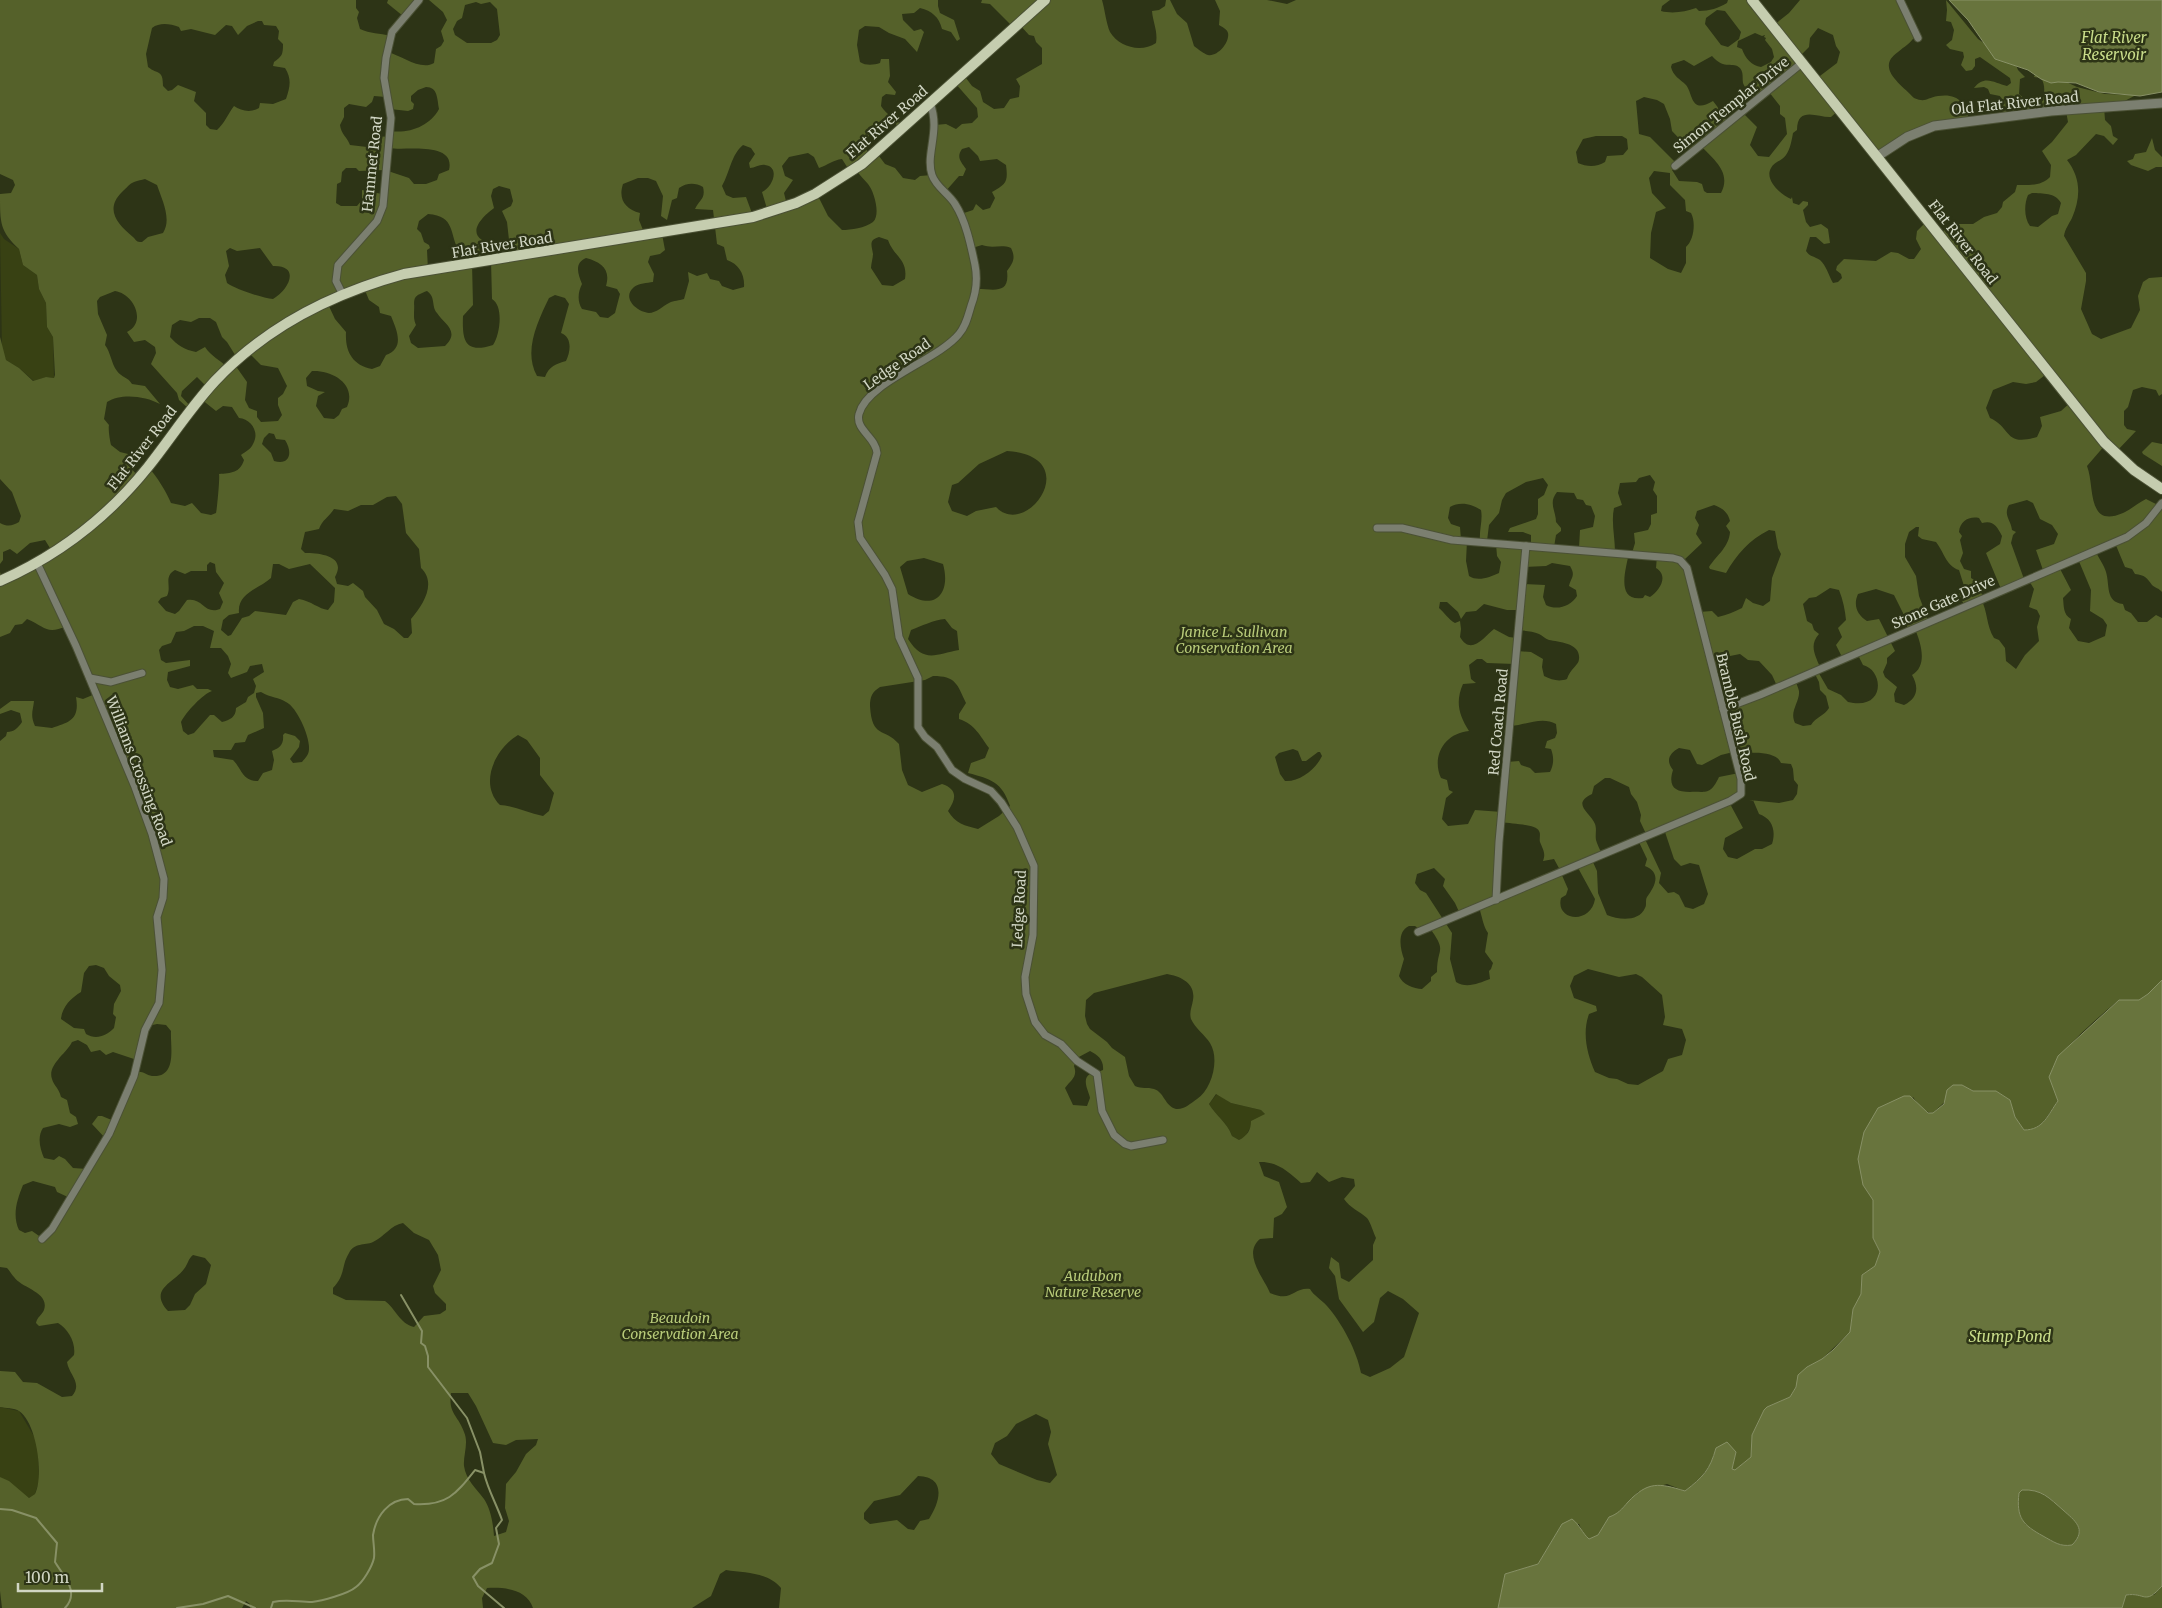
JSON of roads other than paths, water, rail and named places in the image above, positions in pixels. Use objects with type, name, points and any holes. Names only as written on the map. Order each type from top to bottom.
[{"type":"main road","name":"Flat River Road","points":[[0,581],[37,563],[85,532],[118,502],[149,466],[188,412],[216,380],[263,339],[302,314],[343,294],[404,274],[736,221],[796,203],[836,183],[868,159],[1045,0]]},
{"type":"main road","name":"Flat River Road","points":[[1752,0],[2104,442],[2134,470],[2162,489]]},
{"type":"street","name":"Hammet Road","points":[[343,294],[336,281],[338,265],[377,221],[383,206],[391,118],[384,78],[392,32],[419,0]]},
{"type":"street","points":[[1900,0],[1918,38]]},
{"type":"street","name":"Simon Templar Drive","points":[[1675,166],[1802,63]]},
{"type":"street","name":"Ledge Road","points":[[930,103],[935,119],[931,172],[937,186],[954,203],[959,213],[975,266],[976,290],[965,324],[957,337],[877,390],[868,398],[860,412],[860,424],[875,443],[877,453],[858,522],[858,532],[863,544],[885,575],[894,596],[899,637],[918,678],[918,727],[924,737],[937,747],[952,770],[965,779],[988,789],[1001,802],[1017,827],[1034,866],[1033,935],[1025,977],[1026,994],[1036,1022],[1045,1035],[1061,1044],[1077,1061],[1097,1074],[1100,1105],[1104,1119],[1120,1141],[1131,1146],[1163,1140]]},
{"type":"street","name":"Old Flat River Road","points":[[1878,156],[1907,138],[1934,126],[2051,111],[2162,104]]},
{"type":"street","name":"Stone Gate Drive","points":[[1723,709],[1760,695],[2127,537],[2140,529],[2162,503]]},
{"type":"street","name":"Bramble Bush Road","points":[[1378,528],[1402,528],[1452,540],[1680,560],[1687,568],[1741,779],[1739,795],[1658,832],[1418,932]]},
{"type":"street","name":"Red Coach Road","points":[[1496,900],[1499,842],[1526,546]]},
{"type":"street","name":"Williams Crossing Road","points":[[37,563],[60,608],[135,787],[163,870],[162,898],[157,917],[162,970],[161,994],[141,1042],[134,1076],[110,1134],[52,1228],[42,1238]]},
{"type":"street","points":[[90,678],[111,682],[142,673]]},
{"type":"water","name":"Flat River Reservoir","points":[[1949,0],[2162,0],[2162,92],[2140,96],[2099,92],[2076,83],[2051,83],[2041,79],[2028,70],[1995,59],[1968,20]]},
{"type":"water","name":"Stump Pond","points":[[2162,980],[2162,1586],[2156,1592],[2148,1597],[2126,1595],[2122,1608],[1498,1608],[1505,1574],[1538,1564],[1562,1524],[1572,1519],[1589,1539],[1598,1535],[1609,1517],[1620,1511],[1642,1490],[1661,1485],[1685,1491],[1705,1472],[1716,1448],[1727,1442],[1736,1452],[1732,1469],[1735,1470],[1751,1457],[1752,1435],[1764,1410],[1790,1397],[1796,1387],[1798,1375],[1833,1350],[1850,1332],[1853,1309],[1861,1294],[1862,1275],[1875,1266],[1880,1252],[1873,1238],[1873,1200],[1863,1185],[1858,1159],[1864,1132],[1878,1108],[1904,1096],[1910,1096],[1928,1113],[1933,1113],[1944,1104],[1947,1090],[1953,1085],[1962,1085],[1973,1091],[1996,1091],[2010,1100],[2015,1117],[2024,1130],[2036,1127],[2045,1120],[2058,1101],[2049,1077],[2058,1056],[2119,1000],[2139,1000]],"holes":[[[2022,1490],[2045,1495],[2075,1521],[2078,1525],[2079,1534],[2072,1545],[2057,1543],[2036,1532],[2022,1520],[2018,1502],[2019,1493]]]},
{"type":"waterway","points":[[401,1295],[422,1331],[421,1343],[425,1346],[428,1356],[428,1367],[467,1418],[480,1452],[484,1473]]},
{"type":"waterway","points":[[271,1608],[273,1602],[312,1602],[334,1597],[352,1590],[359,1585],[371,1566],[374,1558],[373,1535],[377,1521],[389,1505],[408,1499],[414,1504],[435,1503],[443,1500],[456,1492],[475,1470],[484,1473],[502,1520],[496,1528],[499,1544],[492,1563],[480,1569],[473,1577],[478,1586],[504,1608]]},
{"type":"waterway","points":[[0,1509],[12,1510],[36,1518],[57,1543],[55,1562],[71,1590],[71,1596],[65,1608]]},
{"type":"waterway","points":[[177,1608],[203,1604],[228,1596],[255,1608]]},
{"type":"park label","name":"Janice L. Sullivan Conservation Area","points":[[1234,640]]},
{"type":"park label","name":"Audubon Nature Reserve","points":[[1093,1284]]},
{"type":"park label","name":"Beaudoin Conservation Area","points":[[680,1326]]}]
